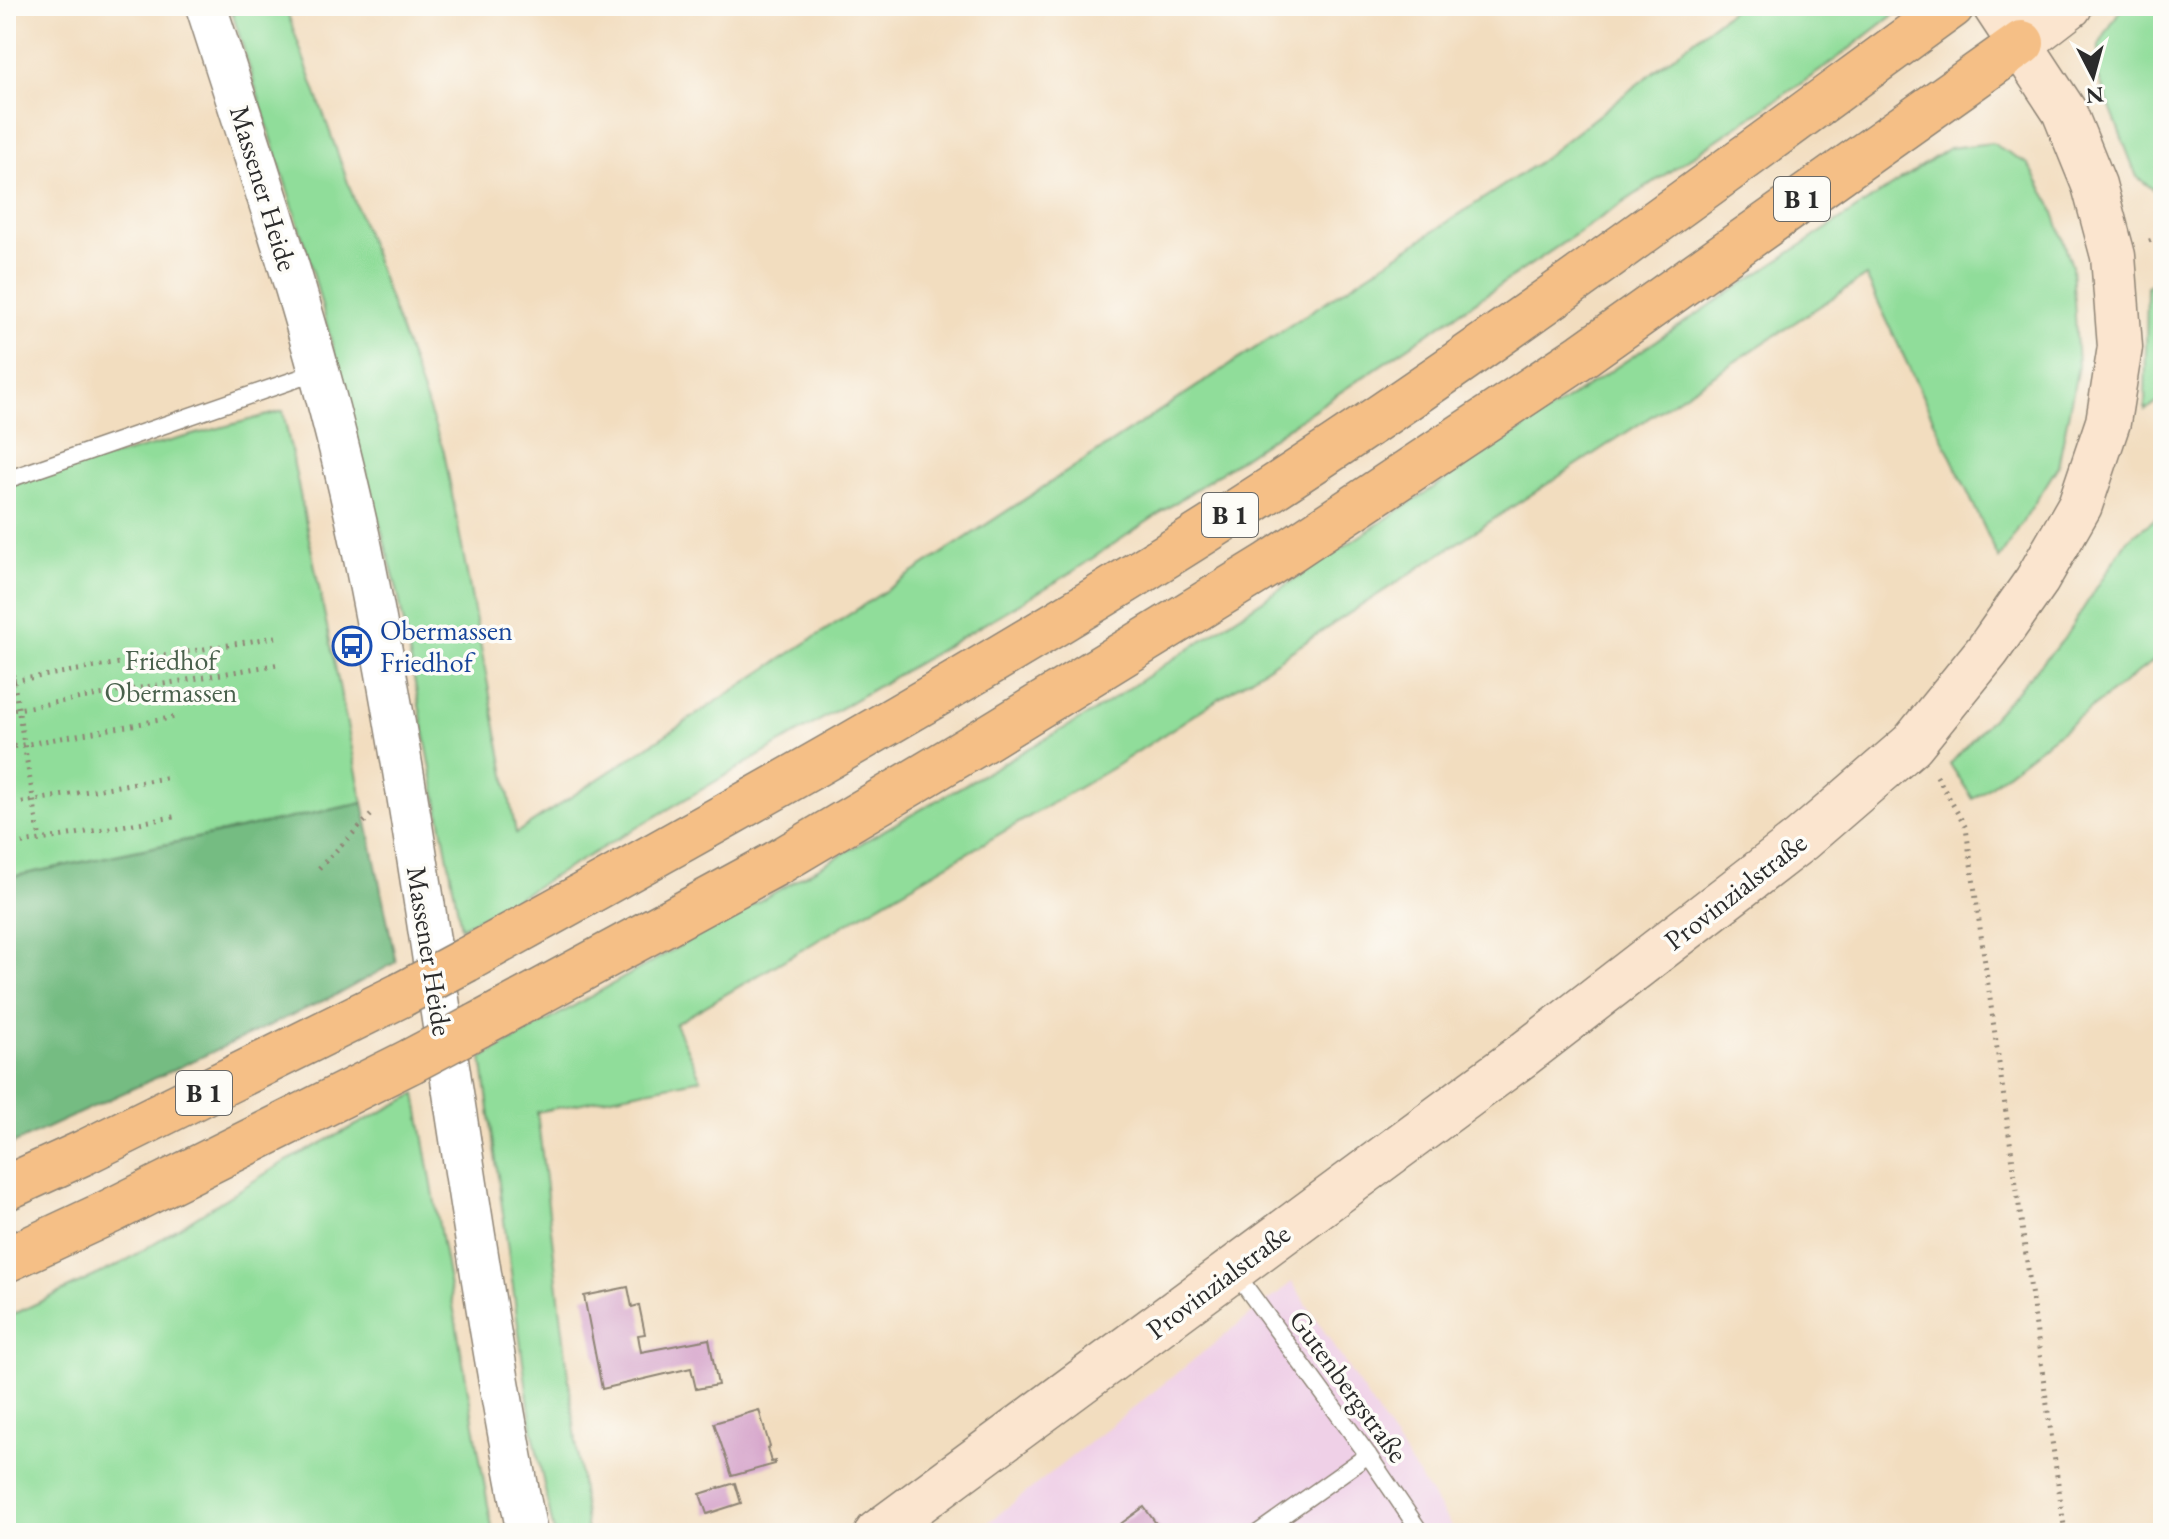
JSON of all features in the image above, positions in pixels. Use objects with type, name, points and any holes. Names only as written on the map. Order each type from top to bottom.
[{"type":"main road","name":"B 1","points":[[6,1188],[401,995],[751,803],[955,685],[1235,513],[1510,328],[1952,6]]},
{"type":"main road","name":"Provinzialstraße","points":[[877,1533],[1523,1055],[1788,850],[1912,744],[1988,650],[2037,580],[2080,505],[2108,422],[2120,347],[2113,256],[2094,185],[2064,111],[1995,6]]},
{"type":"main road","points":[[2022,43],[2070,6]]},
{"type":"main road","name":"B 1","points":[[6,1260],[109,1212],[477,1026],[777,863],[987,738],[1268,565],[1583,355],[2022,43]]},
{"type":"street","name":"Massener Heide","points":[[206,6],[319,371],[358,529],[380,641],[495,1363],[527,1533]]},
{"type":"lane","points":[[6,480],[319,371]]},
{"type":"lane","name":"Gutenbergstraße","points":[[1233,1270],[1421,1533]]},
{"type":"lane","points":[[1258,1533],[1368,1455]]},
{"type":"path","points":[[6,635],[40,840]]},
{"type":"path","points":[[6,682],[276,637]]},
{"type":"path","points":[[6,711],[280,664]]},
{"type":"path","points":[[6,748],[176,717]]},
{"type":"path","points":[[1912,744],[1942,782],[1966,828],[2065,1533]]},
{"type":"path","points":[[6,805],[171,777]]},
{"type":"path","points":[[319,868],[374,812]]},
{"type":"path","points":[[6,846],[179,816]]},
{"type":"shaded area","points":[[1292,1282],[1456,1533],[975,1533]]},
{"type":"green space","points":[[230,6],[285,6],[444,452],[516,833],[1536,164],[1737,6],[1905,6],[1827,66],[1066,576],[461,928],[398,593],[311,265]]},
{"type":"green space","points":[[2126,6],[2163,6],[2163,189],[2154,190],[2137,177],[2098,76],[2099,45],[2118,13]]},
{"type":"green space","points":[[1992,143],[2028,164],[2051,204],[2072,266],[2078,366],[2058,466],[1999,559],[1866,276],[1114,767],[675,1024],[701,1079],[537,1112],[587,1533],[554,1533],[532,1428],[482,1058],[1093,712],[1949,148]]},
{"type":"green space","points":[[2163,274],[2163,399],[2145,410],[2147,286]]},
{"type":"green space","name":"Friedhof Obermassen","points":[[283,411],[363,803],[6,878],[6,485]]},
{"type":"green space","points":[[2163,513],[2163,653],[1973,799],[1950,764],[2063,640],[2127,540]]},
{"type":"green space","points":[[363,803],[396,962],[340,993],[6,1147],[6,878]]},
{"type":"green space","points":[[416,1094],[493,1533],[6,1533],[6,1318],[122,1263],[281,1164]]},
{"type":"building","points":[[628,1287],[632,1307],[639,1305],[645,1334],[638,1335],[641,1352],[709,1339],[718,1385],[696,1389],[691,1368],[602,1389],[584,1296]]},
{"type":"building","points":[[759,1410],[771,1462],[775,1461],[775,1464],[732,1476],[714,1423]]},
{"type":"building","points":[[735,1483],[741,1503],[707,1514],[700,1494]]},
{"type":"building","points":[[1144,1507],[1163,1533],[1108,1533]]},
{"type":"place","name":"Obermassen Friedhof","points":[[352,646]]}]
